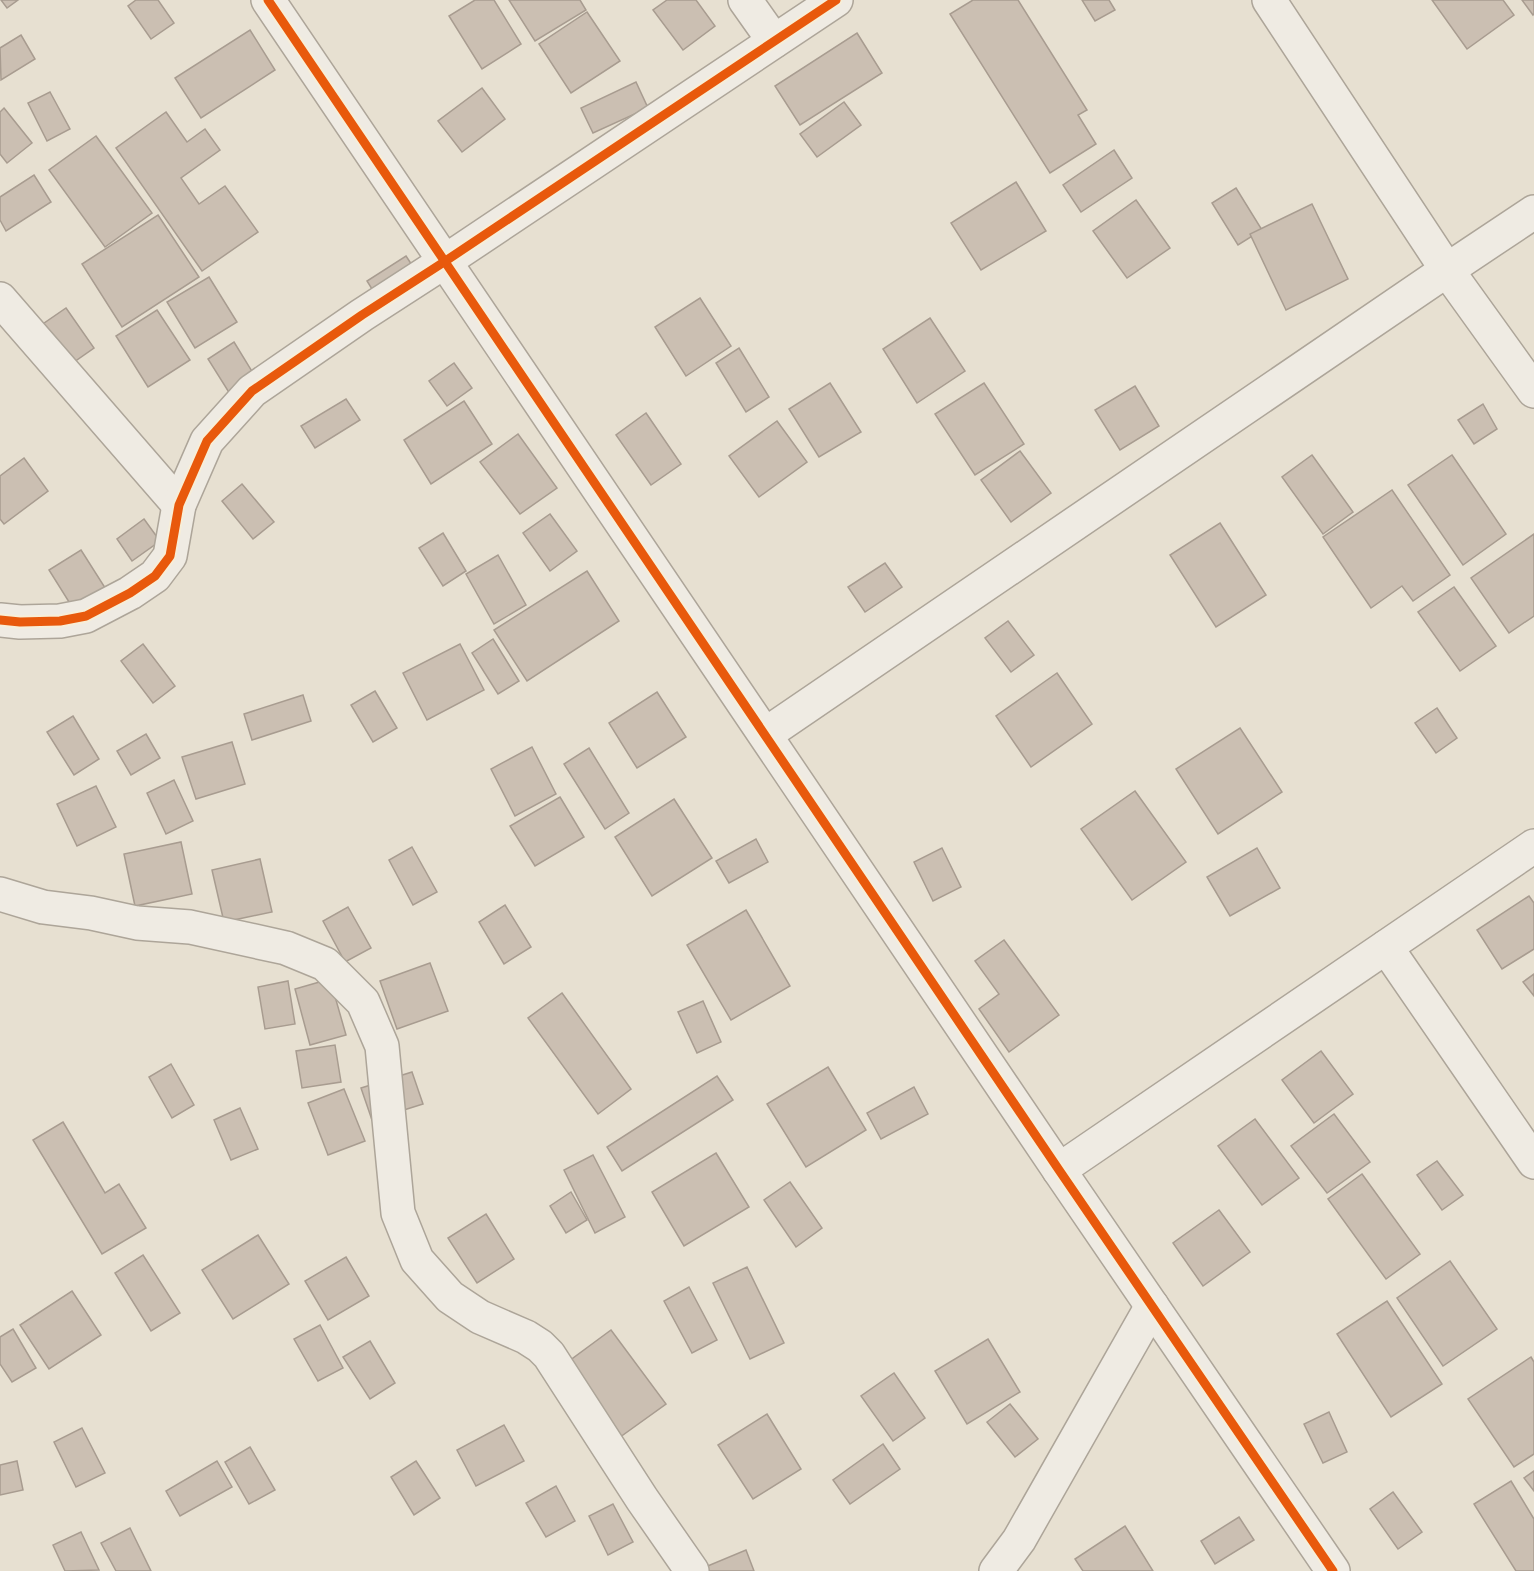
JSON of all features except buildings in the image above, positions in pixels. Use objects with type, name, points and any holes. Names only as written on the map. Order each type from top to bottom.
[{"type":"street","points":[[268,0],[1333,1571]]},
{"type":"street","points":[[745,0],[774,41]]},
{"type":"street","points":[[0,620],[60,621],[86,616],[130,593],[155,576],[170,556],[178,505],[207,441],[252,391],[362,315],[836,0]]},
{"type":"street","points":[[1269,0],[1447,270],[1534,391]]},
{"type":"street","points":[[766,734],[1534,212]]},
{"type":"street","points":[[0,299],[178,505]]},
{"type":"street","points":[[1059,1170],[1534,846]]},
{"type":"street","points":[[0,894],[43,907],[91,913],[137,923],[201,929],[286,948],[325,964],[363,1002],[382,1046],[398,1213],[417,1260],[450,1297],[480,1317],[540,1346],[549,1355],[692,1571]]},
{"type":"street","points":[[1386,947],[1534,1162]]},
{"type":"street","points":[[996,1571],[1019,1540],[1152,1306]]},
{"type":"cycle path","points":[[268,0],[1333,1571]]},
{"type":"cycle path","points":[[0,620],[60,621],[86,616],[130,593],[155,576],[170,556],[179,505],[207,441],[252,391],[362,315],[836,0]]}]
